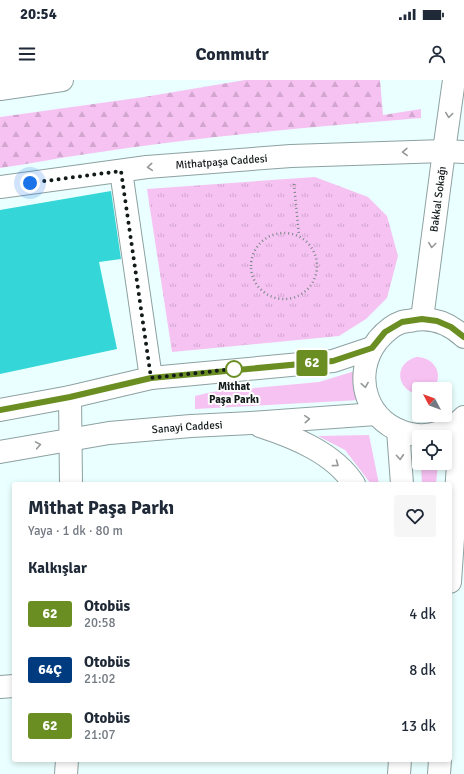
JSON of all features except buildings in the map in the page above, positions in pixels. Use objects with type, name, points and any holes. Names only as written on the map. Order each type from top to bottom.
[{"type":"main road","points":[[0,89],[62,80]]},
{"type":"main road","name":"Bakkal Sokağı","points":[[422,319],[454,151],[454,80]]},
{"type":"main road","name":"Mithatpaşa Caddesi","points":[[0,187],[147,167],[291,156],[454,151]]},
{"type":"main road","points":[[121,171],[151,378]]},
{"type":"main road","points":[[463,419],[448,429],[434,434],[418,436],[403,433],[389,425],[376,414],[367,398],[364,382],[365,364],[372,348],[385,332],[402,322],[422,319],[437,321],[451,327],[464,337]]},
{"type":"main road","points":[[0,410],[70,397],[151,378],[333,361],[372,348]]},
{"type":"main road","points":[[70,397],[71,482]]},
{"type":"main road","name":"Sanayi Caddesi","points":[[0,452],[109,433],[376,414]]},
{"type":"main road","points":[[452,557],[463,419]]},
{"type":"main road","points":[[251,423],[286,435],[318,451],[346,472],[353,482]]},
{"type":"main road","points":[[398,430],[402,482]]},
{"type":"main road","points":[[0,687],[12,686]]},
{"type":"main road","points":[[66,774],[67,762]]},
{"type":"main road","points":[[399,774],[400,762]]},
{"type":"main road","points":[[439,774],[440,762]]},
{"type":"path","points":[[291,156],[299,236]]},
{"type":"path","points":[[287,232],[299,236],[308,242],[315,252],[318,263],[317,274],[312,285],[304,293],[294,298],[282,300],[261,292],[254,282],[251,271],[250,261],[254,251],[268,236],[287,232]]},
{"type":"green space","points":[[245,80],[380,80],[383,115],[421,109],[421,118],[212,138],[129,148],[0,168],[0,117],[144,97]]},
{"type":"green space","points":[[315,177],[368,197],[387,216],[398,256],[387,298],[366,319],[339,336],[172,352],[147,189]]},
{"type":"green space","points":[[416,357],[428,360],[432,363],[438,372],[436,382],[412,382],[412,392],[406,388],[400,377],[404,365],[409,360]]},
{"type":"green space","points":[[355,371],[360,400],[195,409],[195,396],[212,392],[319,382]]},
{"type":"green space","points":[[369,435],[379,482],[369,482],[345,450],[318,436]]},
{"type":"green space","points":[[421,470],[437,470],[436,482],[422,482]]},
{"type":"bus line","name":"62","points":[[0,410],[70,397],[151,378],[333,361],[372,348],[385,332],[402,322],[422,319],[437,321],[451,327],[464,337]]},
{"type":"place","name":"Mithat Paşa Parkı","points":[[234,369]]},
{"type":"route","points":[[30,183],[121,171],[151,378],[234,369]]}]
